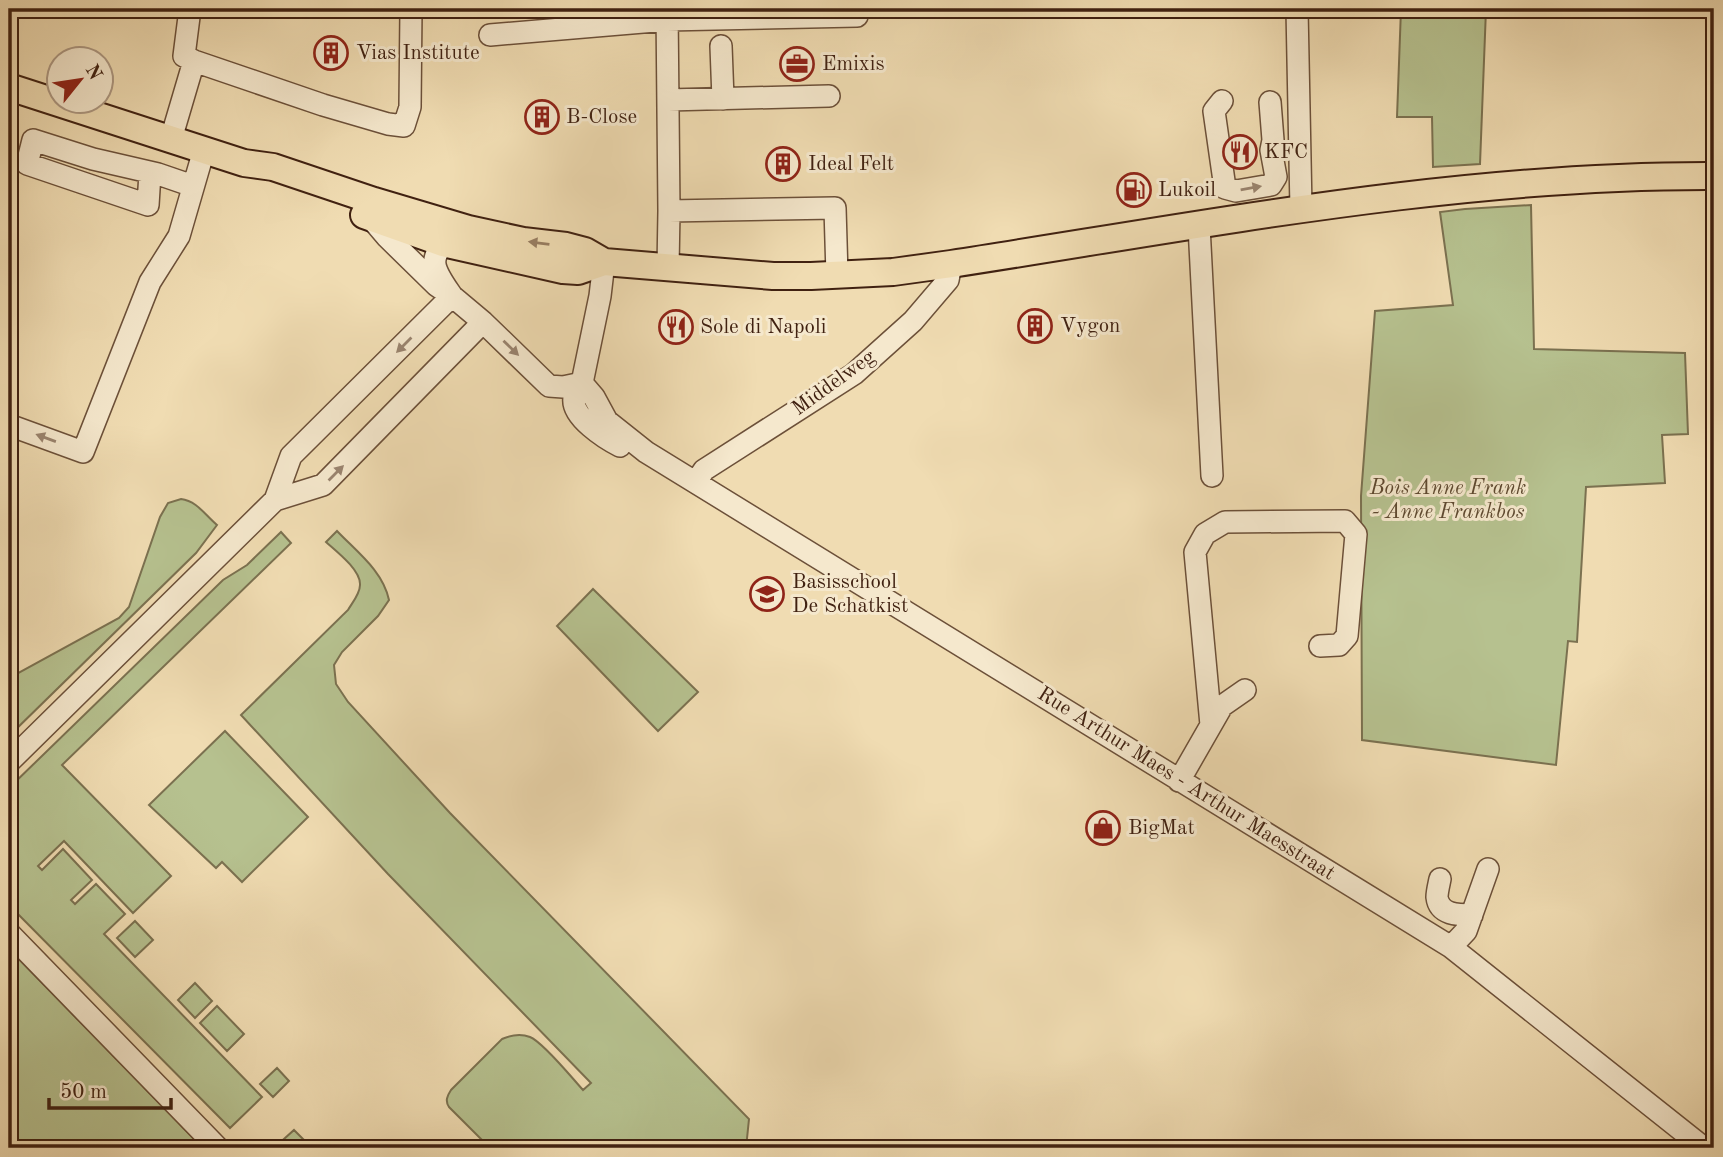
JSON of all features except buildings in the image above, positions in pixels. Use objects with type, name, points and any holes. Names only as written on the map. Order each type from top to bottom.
[{"type":"main road","points":[[9,87],[244,163],[290,186],[443,243],[562,270],[578,271],[604,262],[774,275],[893,272],[1420,193],[1530,183],[1658,176],[1714,176]]},
{"type":"main road","points":[[244,163],[273,167],[468,229],[585,251],[604,262]]},
{"type":"street","points":[[190,9],[184,56],[323,105],[404,126],[410,107],[411,9]]},
{"type":"street","points":[[490,35],[667,14],[858,16],[857,9]]},
{"type":"street","points":[[1297,9],[1301,209]]},
{"type":"street","points":[[667,14],[668,268]]},
{"type":"street","points":[[721,46],[723,99]]},
{"type":"street","points":[[171,139],[194,61]]},
{"type":"street","points":[[668,100],[829,96]]},
{"type":"street","points":[[1222,100],[1214,111],[1225,188],[1236,191],[1271,185],[1276,177],[1271,150],[1273,140],[1270,102]]},
{"type":"street","points":[[150,173],[148,205],[27,164],[33,140],[93,159],[158,174],[193,186]]},
{"type":"street","points":[[9,425],[83,452],[150,282],[179,236],[204,150]]},
{"type":"street","points":[[669,211],[835,208],[837,275]]},
{"type":"street","points":[[370,217],[436,285],[483,322],[549,386],[563,387],[582,383]]},
{"type":"street","points":[[1199,226],[1212,476]]},
{"type":"street","points":[[452,296],[435,271],[433,262],[443,243],[468,229]]},
{"type":"street","name":"Rue Arthur Maes - Arthur Maesstraat","points":[[604,262],[600,296],[582,383],[574,396],[574,405],[589,426],[618,446],[646,452],[696,482],[1451,947],[1704,1148]]},
{"type":"street","name":"Middelweg","points":[[696,482],[704,470],[855,374],[913,321],[948,280],[951,264]]},
{"type":"street","points":[[9,762],[275,500],[291,456],[452,296]]},
{"type":"street","points":[[275,500],[323,485],[483,322]]},
{"type":"street","points":[[1211,725],[1195,552],[1205,534],[1225,522],[1345,522],[1356,534],[1347,636],[1339,645],[1320,646]]},
{"type":"street","points":[[1179,780],[1222,706],[1245,690]]},
{"type":"street","points":[[1451,947],[1466,931],[1488,869]]},
{"type":"street","points":[[1440,879],[1437,898],[1441,906],[1454,915],[1472,915]]},
{"type":"street","points":[[9,933],[218,1148]]},
{"type":"green space","points":[[1401,9],[1486,9],[1480,164],[1433,167],[1432,117],[1397,117]]},
{"type":"green space","name":"Bois Anne Frank - Anne Frankbos","points":[[1531,205],[1534,349],[1685,353],[1688,434],[1662,435],[1665,483],[1586,487],[1577,642],[1568,641],[1556,765],[1362,740],[1361,496],[1375,311],[1453,305],[1440,212]]},
{"type":"green space","points":[[181,499],[196,505],[217,525],[196,553],[9,736],[9,678],[119,618],[129,607],[160,517],[168,503]]},
{"type":"green space","points":[[337,531],[375,571],[389,600],[378,616],[342,652],[334,665],[336,684],[348,702],[450,813],[749,1119],[746,1148],[490,1148],[449,1107],[447,1098],[451,1090],[502,1039],[512,1036],[526,1036],[536,1040],[583,1090],[591,1083],[388,874],[241,715],[348,610],[357,595],[360,585],[357,573],[326,542]]},
{"type":"green space","points":[[281,532],[291,543],[62,765],[171,876],[133,913],[64,841],[38,866],[42,870],[63,849],[92,880],[71,900],[75,904],[96,884],[125,914],[104,934],[262,1097],[230,1128],[9,905],[9,788],[223,580],[247,565]]},
{"type":"green space","points":[[593,589],[698,692],[658,731],[557,626]]},
{"type":"green space","points":[[225,731],[308,817],[242,882],[222,862],[216,868],[149,805]]},
{"type":"green space","points":[[135,921],[153,940],[135,957],[117,938]]},
{"type":"green space","points":[[9,949],[203,1148],[9,1148]]},
{"type":"green space","points":[[195,983],[212,1001],[195,1018],[178,1000]]},
{"type":"green space","points":[[217,1006],[244,1034],[227,1051],[200,1023]]},
{"type":"green space","points":[[277,1068],[289,1081],[273,1097],[260,1084]]},
{"type":"green space","points":[[294,1130],[312,1148],[274,1148]]},
{"type":"place","name":"Vias Institute","points":[[331,53]]},
{"type":"place","name":"Emixis","points":[[797,64]]},
{"type":"place","name":"B-Close","points":[[542,117]]},
{"type":"place","name":"KFC","points":[[1240,152]]},
{"type":"place","name":"Ideal Felt","points":[[783,164]]},
{"type":"place","name":"Lukoil","points":[[1134,190]]},
{"type":"place","name":"Vygon","points":[[1035,326]]},
{"type":"place","name":"Sole di Napoli","points":[[676,327]]},
{"type":"place","name":"Basisschool De Schatkist","points":[[767,594]]},
{"type":"place","name":"BigMat","points":[[1103,828]]}]
